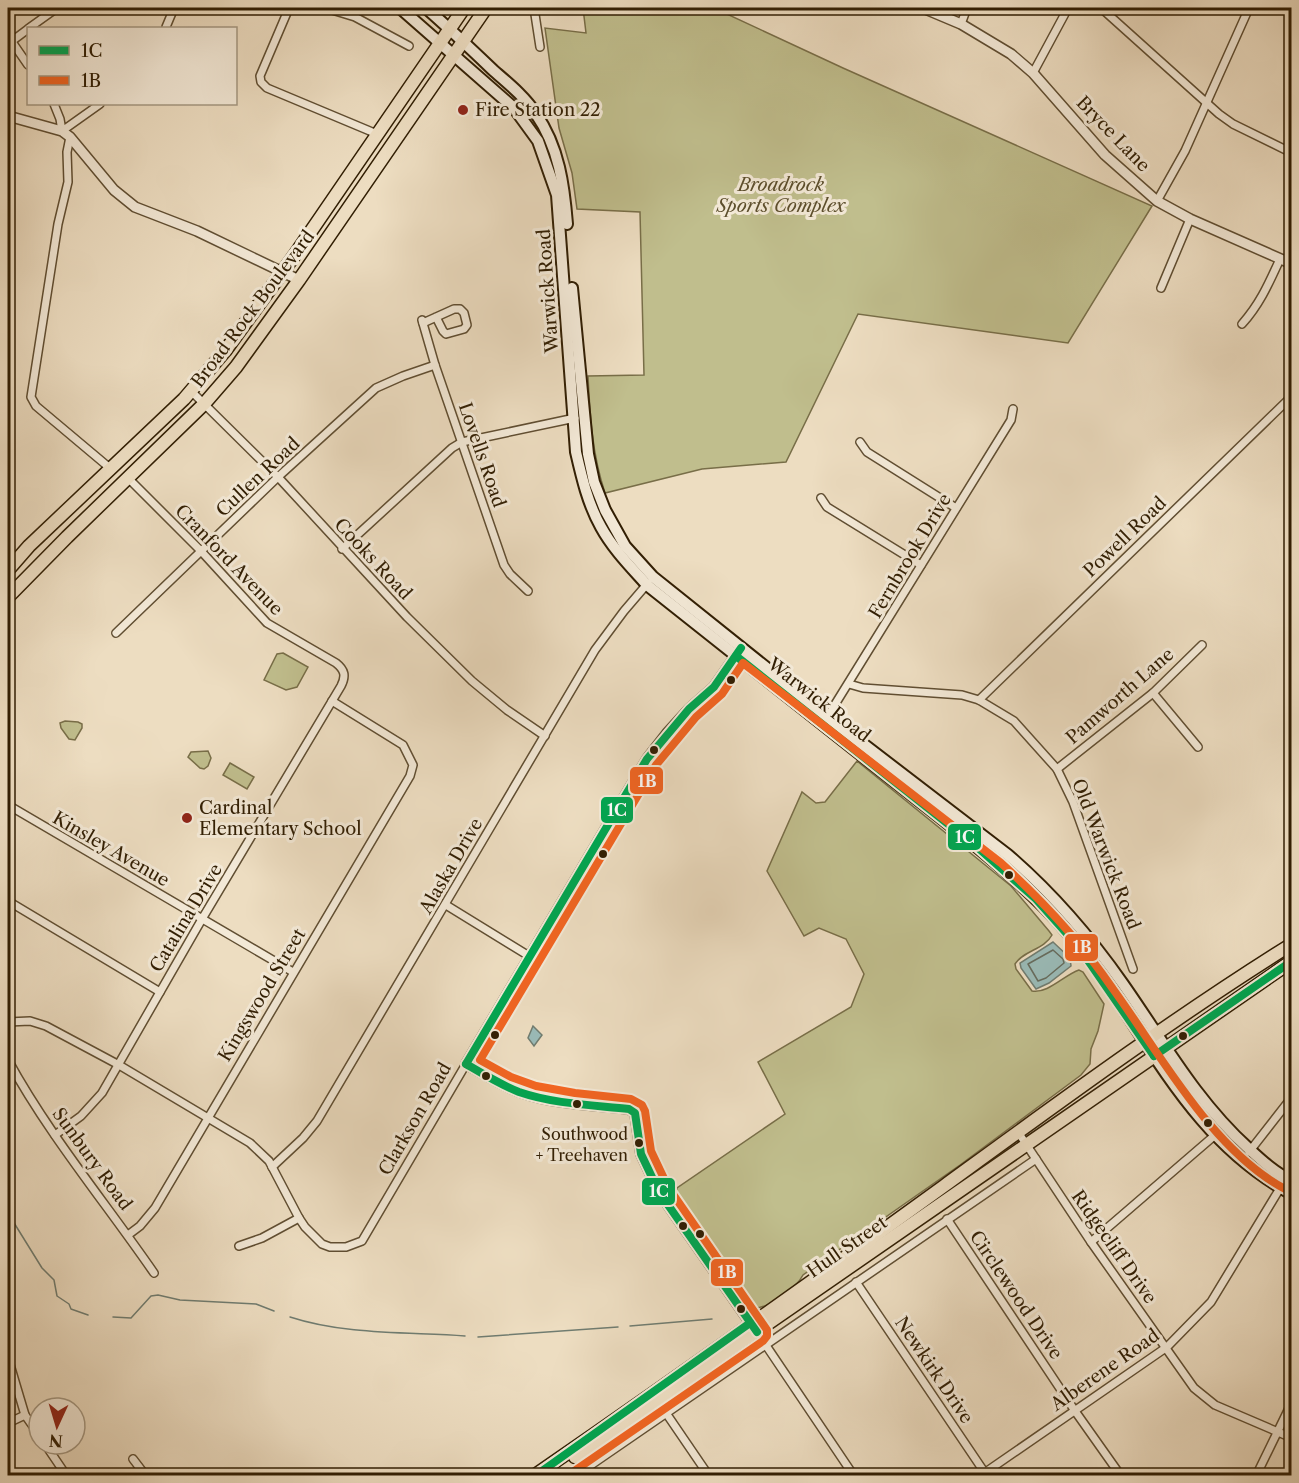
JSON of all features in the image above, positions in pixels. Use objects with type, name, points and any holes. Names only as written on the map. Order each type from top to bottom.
[{"type":"main road","name":"Warwick Road","points":[[400,8],[514,108],[538,141],[557,195],[579,418]]},
{"type":"main road","name":"Warwick Road","points":[[426,8],[518,93],[537,115],[560,168],[565,189],[579,418],[576,452],[583,482],[600,525],[615,549],[650,581],[738,652],[825,720],[1008,855],[1036,879],[1068,913],[1103,956],[1204,1102],[1250,1150],[1286,1182],[1292,1194]]},
{"type":"main road","name":"Broad Rock Boulevard","points":[[8,570],[191,390],[225,351],[464,8]]},
{"type":"main road","name":"Broad Rock Boulevard","points":[[8,597],[44,559],[204,404],[236,367],[299,280],[486,8]]},
{"type":"main road","name":"Warwick Road","points":[[825,720],[976,846],[1042,905],[1092,965],[1169,1080],[1214,1136],[1242,1161],[1286,1182]]},
{"type":"main road","name":"Hull Street","points":[[548,1476],[1018,1132],[1240,976],[1292,944]]},
{"type":"main road","name":"Hull Street","points":[[534,1476],[1027,1144],[1292,961]]},
{"type":"street","points":[[32,27],[57,8]]},
{"type":"street","points":[[166,27],[174,8]]},
{"type":"street","points":[[289,8],[260,76],[261,82],[267,88],[377,134]]},
{"type":"street","points":[[311,8],[332,10],[355,17],[410,46]]},
{"type":"street","points":[[534,8],[540,47]]},
{"type":"street","name":"Bryce Lane","points":[[923,8],[961,24],[1011,54],[1033,73],[1105,154],[1157,201],[1190,219],[1292,264]]},
{"type":"street","points":[[961,24],[967,8]]},
{"type":"street","points":[[1033,73],[1068,8]]},
{"type":"street","points":[[1101,8],[1233,124],[1292,153]]},
{"type":"street","points":[[1157,201],[1185,151],[1248,8]]},
{"type":"street","points":[[27,30],[10,38],[27,64]]},
{"type":"street","points":[[54,105],[62,131]]},
{"type":"street","points":[[62,131],[99,105]]},
{"type":"street","points":[[8,116],[62,131],[70,137],[114,190],[135,207],[197,231],[299,280]]},
{"type":"street","points":[[70,137],[67,152],[68,182],[58,224],[31,397],[36,406],[111,469]]},
{"type":"street","points":[[1161,288],[1190,219]]},
{"type":"street","points":[[1242,324],[1263,297],[1280,259]]},
{"type":"street","points":[[454,309],[460,309],[464,313],[467,325],[464,329],[446,334],[436,317],[454,309]]},
{"type":"street","name":"Lovells Road","points":[[436,317],[423,322],[435,365],[504,565],[528,591]]},
{"type":"street","name":"Cullen Road","points":[[116,633],[278,477],[376,388],[435,365]]},
{"type":"street","name":"Cooks Road","points":[[191,390],[278,477],[407,617],[472,681],[514,716],[545,735]]},
{"type":"street","name":"Powell Road","points":[[979,700],[1292,396]]},
{"type":"street","name":"Fernbrook Drive","points":[[825,720],[1011,420],[1013,409]]},
{"type":"street","points":[[342,549],[452,448],[462,442],[579,418]]},
{"type":"street","points":[[860,442],[867,452],[956,508]]},
{"type":"street","name":"Cranford Avenue","points":[[128,478],[201,551],[270,626],[336,663],[345,674]]},
{"type":"street","points":[[821,498],[827,507],[921,565]]},
{"type":"street","name":"Alaska Drive","points":[[272,1167],[303,1138],[317,1120],[595,650],[650,581]]},
{"type":"street","name":"Pamworth Lane","points":[[1057,769],[1153,693],[1202,645]]},
{"type":"street","name":"Clarkson Road","points":[[8,1022],[30,1021],[46,1026],[119,1065],[250,1143],[260,1151],[272,1167],[299,1218],[322,1244],[330,1247],[346,1247],[362,1241],[646,759],[689,709],[714,687],[738,652]]},
{"type":"street","name":"Catalina Drive","points":[[55,1135],[81,1116],[102,1093],[341,686],[345,674]]},
{"type":"street","name":"Old Warwick Road","points":[[849,684],[863,688],[962,695],[979,700],[1014,721],[1057,769],[1073,802],[1133,969]]},
{"type":"street","points":[[1153,693],[1198,747]]},
{"type":"street","name":"Kingswood Street","points":[[128,1235],[140,1226],[155,1208],[410,776],[413,765],[403,745],[332,701]]},
{"type":"street","name":"Kinsley Avenue","points":[[8,805],[293,972]]},
{"type":"street","points":[[8,901],[160,993]]},
{"type":"street","points":[[446,905],[529,956]]},
{"type":"street","name":"Sunbury Road","points":[[8,1060],[21,1085],[55,1135],[154,1273]]},
{"type":"street","points":[[466,1064],[520,1092],[559,1101],[629,1109],[635,1113],[641,1154],[650,1175],[692,1241],[854,1476]]},
{"type":"street","points":[[1242,1161],[1292,1097]]},
{"type":"street","name":"Ridgecliff Drive","points":[[1018,1132],[1091,1242],[1194,1388],[1215,1405],[1292,1438]]},
{"type":"street","points":[[1091,1242],[1214,1136]]},
{"type":"street","points":[[575,1476],[1036,1159]]},
{"type":"street","name":"Alberene Road","points":[[984,1474],[1167,1347],[1210,1302],[1286,1182]]},
{"type":"street","points":[[239,1246],[262,1238],[299,1218]]},
{"type":"street","name":"Circlewood Drive","points":[[947,1219],[1120,1476]]},
{"type":"street","name":"Newkirk Drive","points":[[856,1282],[984,1474]]},
{"type":"street","points":[[8,1358],[27,1418]]},
{"type":"street","points":[[1256,1476],[1292,1402]]},
{"type":"street","points":[[666,1413],[709,1476]]},
{"type":"street","points":[[8,1423],[25,1415]]},
{"type":"street","points":[[53,1456],[66,1475]]},
{"type":"street","points":[[133,1459],[146,1476]]},
{"type":"green space","name":"Broadrock Sports Complex","points":[[583,8],[714,8],[1152,206],[1068,343],[858,314],[786,462],[702,469],[605,493],[594,449],[588,376],[644,375],[640,212],[577,209],[572,173],[559,128],[545,28],[586,33]]},
{"type":"green space","points":[[283,653],[308,667],[297,687],[286,690],[264,680],[277,654]]},
{"type":"green space","points":[[65,721],[82,724],[75,740],[69,739],[61,728],[60,723]]},
{"type":"green space","points":[[208,751],[211,758],[204,769],[188,757],[191,752]]},
{"type":"green space","points":[[857,761],[1011,886],[1049,931],[1052,935],[1044,944],[1023,956],[1015,964],[1016,969],[1032,991],[1044,990],[1079,970],[1083,972],[1104,1004],[1091,1049],[1090,1064],[1081,1075],[960,1165],[803,1275],[782,1296],[768,1305],[755,1308],[672,1196],[676,1194],[677,1188],[785,1114],[758,1062],[851,1007],[864,974],[846,939],[819,928],[804,936],[767,871],[802,792],[816,803],[825,802]]},
{"type":"green space","points":[[230,763],[254,777],[247,789],[223,775]]},
{"type":"water","points":[[1053,942],[1070,958],[1071,966],[1049,983],[1036,989],[1020,963]]},
{"type":"water","points":[[533,1026],[542,1035],[534,1046],[528,1038]]},
{"type":"waterway","points":[[8,1216],[42,1268],[54,1280],[57,1296],[69,1304],[71,1309],[88,1315]]},
{"type":"waterway","points":[[113,1317],[131,1318],[151,1296],[158,1295],[180,1300],[256,1304],[274,1311]]},
{"type":"waterway","points":[[290,1317],[354,1330],[465,1336]]},
{"type":"waterway","points":[[630,1326],[712,1319]]},
{"type":"waterway","points":[[478,1337],[618,1327]]},
{"type":"transit line","name":"1C","points":[[466,1064],[647,759],[689,709],[714,687],[741,648]]},
{"type":"transit line","name":"1C","points":[[736,656],[976,846],[1036,899],[1078,946],[1154,1056]]},
{"type":"transit line","name":"1B","points":[[567,1476],[763,1341],[767,1336],[767,1330],[668,1187],[651,1151],[642,1105],[631,1099],[536,1086],[511,1077],[480,1060],[656,765],[696,717],[722,694],[743,663],[1017,877],[1088,955],[1190,1100],[1212,1127],[1235,1152],[1260,1173],[1287,1190]]},
{"type":"transit line","name":"1C","points":[[1154,1056],[1292,961]]},
{"type":"transit line","name":"1C","points":[[466,1064],[506,1086],[532,1096],[573,1104],[629,1109],[635,1113],[641,1154],[659,1192],[757,1332]]},
{"type":"transit line","name":"1C","points":[[535,1476],[750,1323]]},
{"type":"place","name":"Fire Station 22","points":[[463,110]]},
{"type":"place","name":"Cardinal Elementary School","points":[[187,818]]},
{"type":"place","name":"Southwood + Treehaven","points":[[639,1143]]}]
